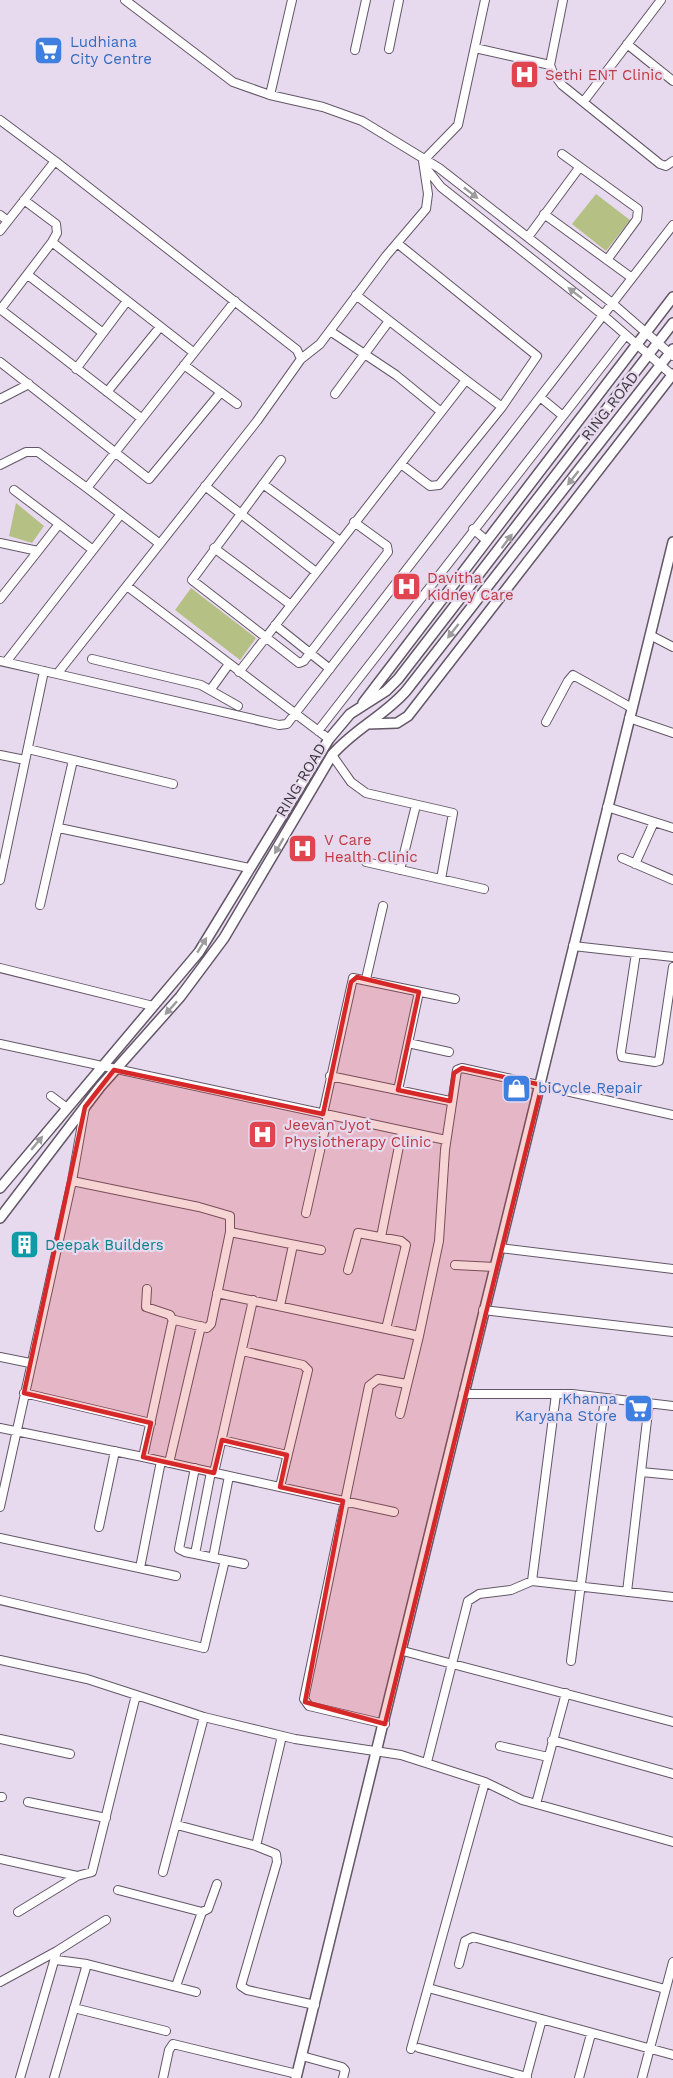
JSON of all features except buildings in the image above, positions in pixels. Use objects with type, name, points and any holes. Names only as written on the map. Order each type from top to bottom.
[{"type":"street","points":[[125,0],[233,82],[270,95],[323,107],[362,121],[439,168],[612,303],[657,343],[672,353]]},
{"type":"street","points":[[270,95],[292,0]]},
{"type":"street","points":[[355,50],[366,0]]},
{"type":"street","points":[[388,49],[399,0]]},
{"type":"street","points":[[423,160],[458,125],[485,0]]},
{"type":"street","points":[[563,0],[550,64],[557,80],[660,164],[666,166],[673,161]]},
{"type":"street","points":[[584,101],[661,0]]},
{"type":"street","points":[[627,44],[673,81]]},
{"type":"street","points":[[475,48],[550,64]]},
{"type":"street","points":[[0,120],[297,350],[301,359]]},
{"type":"street","points":[[562,154],[638,209],[637,219],[607,260]]},
{"type":"street","points":[[57,674],[205,486],[301,359],[310,353],[330,331],[426,209],[428,194],[423,160]]},
{"type":"street","points":[[367,724],[398,723],[408,716],[673,375],[603,315],[441,187],[429,175],[423,160]]},
{"type":"street","points":[[0,231],[55,162]]},
{"type":"street","points":[[528,237],[579,168]]},
{"type":"street","points":[[24,200],[56,224],[57,233],[0,310],[141,418]]},
{"type":"street","points":[[0,214],[8,221]]},
{"type":"street","points":[[544,214],[632,278]]},
{"type":"street","points":[[121,514],[3,662],[279,725],[287,724],[673,225]]},
{"type":"street","points":[[52,242],[193,352]]},
{"type":"street","points":[[397,243],[536,352],[536,360],[502,407],[439,485],[430,486],[401,464]]},
{"type":"street","points":[[28,275],[104,333]]},
{"type":"street","points":[[356,296],[502,407]]},
{"type":"street","points":[[360,707],[673,297]]},
{"type":"street","points":[[76,369],[127,301]]},
{"type":"street","points":[[87,488],[235,301]]},
{"type":"street","points":[[335,394],[389,321]]},
{"type":"street","name":"RING ROAD","points":[[0,1188],[199,952],[329,739],[360,707],[386,691],[398,679],[673,323]]},
{"type":"street","points":[[107,392],[160,327]]},
{"type":"street","points":[[330,331],[365,353],[440,411]]},
{"type":"street","points":[[318,731],[626,334]]},
{"type":"street","name":"RING ROAD","points":[[0,1218],[114,1070],[180,997],[225,938],[332,756],[347,739],[406,692],[660,365],[672,353]]},
{"type":"street","points":[[0,362],[145,478],[152,478],[221,392]]},
{"type":"street","points":[[184,364],[237,404]]},
{"type":"street","points":[[239,672],[466,380]]},
{"type":"street","points":[[0,399],[28,384]]},
{"type":"street","points":[[540,397],[563,416]]},
{"type":"street","points":[[0,465],[26,452],[38,452],[160,544]]},
{"type":"street","points":[[592,453],[603,463]]},
{"type":"street","points":[[281,460],[193,576],[194,583],[299,663],[310,653],[388,552],[387,546],[354,522]]},
{"type":"street","points":[[263,484],[340,541]]},
{"type":"street","points":[[205,486],[316,572]]},
{"type":"street","points":[[14,490],[93,550]]},
{"type":"street","points":[[0,599],[59,524]]},
{"type":"street","points":[[473,529],[486,540]]},
{"type":"street","points":[[163,2078],[169,2050],[173,2044],[297,2076],[403,1651],[483,1310],[542,1085],[573,946],[673,542]]},
{"type":"street","points":[[0,543],[38,551]]},
{"type":"street","points":[[214,548],[291,605]]},
{"type":"street","points":[[127,586],[329,739]]},
{"type":"street","points":[[275,625],[330,669]]},
{"type":"street","points":[[650,634],[673,647]]},
{"type":"street","points":[[92,659],[192,682],[211,689],[238,706]]},
{"type":"street","points":[[211,689],[229,664]]},
{"type":"street","points":[[0,880],[44,671]]},
{"type":"street","points":[[546,722],[567,681],[573,675],[632,708]]},
{"type":"street","points":[[629,718],[673,733]]},
{"type":"street","points":[[27,749],[173,784]]},
{"type":"street","points":[[0,755],[25,760]]},
{"type":"street","points":[[332,756],[358,789],[376,796],[450,812],[454,816],[441,879]]},
{"type":"street","points":[[40,905],[73,760]]},
{"type":"street","points":[[400,870],[416,805]]},
{"type":"street","points":[[607,807],[673,828]]},
{"type":"street","points":[[635,864],[654,822]]},
{"type":"street","points":[[59,828],[249,868]]},
{"type":"street","points":[[622,858],[673,880]]},
{"type":"street","points":[[366,862],[484,889]]},
{"type":"street","points":[[366,979],[383,906]]},
{"type":"street","points":[[573,946],[671,958]]},
{"type":"street","points":[[636,953],[622,1057],[659,1061],[670,1008],[673,967]]},
{"type":"street","points":[[0,968],[153,1006]]},
{"type":"street","points":[[306,1213],[326,1114],[330,1076],[351,982],[357,977],[455,999]]},
{"type":"street","points":[[398,1090],[419,992]]},
{"type":"street","points":[[408,1043],[449,1052]]},
{"type":"street","points":[[0,1044],[446,1140]]},
{"type":"street","points":[[400,1414],[439,1241],[446,1140],[454,1073],[462,1068],[673,1115]]},
{"type":"street","points":[[330,1076],[450,1101]]},
{"type":"street","points":[[51,1096],[66,1108]]},
{"type":"street","points":[[0,1507],[72,1181],[85,1107]]},
{"type":"street","points":[[381,1237],[402,1131]]},
{"type":"street","points":[[72,1181],[225,1213],[231,1221],[211,1324],[207,1328],[173,1321]]},
{"type":"street","points":[[230,1232],[321,1250]]},
{"type":"street","points":[[348,1270],[358,1233],[406,1245],[386,1329]]},
{"type":"street","points":[[280,1306],[293,1245]]},
{"type":"street","points":[[500,1248],[673,1269]]},
{"type":"street","points":[[455,1265],[495,1267]]},
{"type":"street","points":[[143,1457],[173,1321],[170,1315],[146,1307],[147,1289]]},
{"type":"street","points":[[217,1293],[419,1336]]},
{"type":"street","points":[[195,1554],[253,1300]]},
{"type":"street","points":[[483,1310],[673,1332]]},
{"type":"street","points":[[140,1568],[201,1326]]},
{"type":"street","points":[[242,1351],[303,1365],[308,1370],[280,1487]]},
{"type":"street","points":[[0,1357],[30,1363]]},
{"type":"street","points":[[385,1724],[309,1706],[305,1702],[344,1501],[371,1382],[378,1379],[407,1384]]},
{"type":"street","points":[[24,1393],[151,1423]]},
{"type":"street","points":[[464,1394],[556,1394],[673,1406]]},
{"type":"street","points":[[532,1581],[556,1394]]},
{"type":"street","points":[[572,1661],[605,1398]]},
{"type":"street","points":[[627,1592],[649,1404]]},
{"type":"street","points":[[0,1428],[394,1512]]},
{"type":"street","points":[[222,1440],[287,1455]]},
{"type":"street","points":[[99,1527],[116,1451]]},
{"type":"street","points":[[195,1468],[179,1546],[181,1551],[244,1564]]},
{"type":"street","points":[[641,1472],[673,1475]]},
{"type":"street","points":[[213,1558],[229,1476]]},
{"type":"street","points":[[0,1538],[176,1576]]},
{"type":"street","points":[[0,1600],[204,1648],[225,1560]]},
{"type":"street","points":[[427,1762],[465,1608],[472,1596],[511,1590],[532,1581],[673,1597]]},
{"type":"street","points":[[403,1651],[673,1722]]},
{"type":"street","points":[[0,1660],[87,1679],[204,1717],[282,1736],[378,1750],[427,1762],[485,1782],[536,1804],[673,1842]]},
{"type":"street","points":[[536,1804],[566,1693]]},
{"type":"street","points":[[18,1912],[77,1876],[88,1874],[94,1868],[136,1695]]},
{"type":"street","points":[[163,1872],[204,1717]]},
{"type":"street","points":[[256,1846],[282,1736]]},
{"type":"street","points":[[0,1739],[70,1754]]},
{"type":"street","points":[[552,1740],[673,1774]]},
{"type":"street","points":[[500,1746],[548,1757]]},
{"type":"street","points":[[485,1782],[415,2049],[526,2078],[542,2019]]},
{"type":"street","points":[[28,1802],[105,1818]]},
{"type":"street","points":[[177,1825],[274,1852],[277,1857],[241,1986],[247,1990],[315,2005]]},
{"type":"street","points":[[0,1859],[77,1876]]},
{"type":"street","points":[[118,1890],[202,1912],[208,1909],[217,1884]]},
{"type":"street","points":[[176,1986],[202,1912]]},
{"type":"street","points":[[0,1982],[56,1956],[106,1920]]},
{"type":"street","points":[[459,1964],[465,1941],[473,1937],[665,1989]]},
{"type":"street","points":[[56,1956],[196,1992]]},
{"type":"street","points":[[20,2078],[56,1956]]},
{"type":"street","points":[[54,2078],[87,1965]]},
{"type":"street","points":[[642,2078],[672,1966]]},
{"type":"street","points":[[432,1989],[673,2055]]},
{"type":"street","points":[[74,2008],[166,2031]]},
{"type":"street","points":[[579,2078],[591,2034]]},
{"type":"street","points":[[302,2056],[342,2067],[345,2070],[343,2078]]},
{"type":"highlighted area","points":[[357,977],[419,992],[398,1090],[450,1101],[454,1073],[462,1068],[542,1085],[385,1724],[305,1702],[343,1501],[280,1487],[287,1455],[222,1440],[214,1473],[143,1457],[151,1423],[24,1393],[85,1107],[114,1070],[323,1114],[351,982]]},
{"type":"green space","points":[[596,194],[630,220],[606,251],[572,224]]},
{"type":"green space","points":[[16,503],[44,526],[32,543],[9,536]]},
{"type":"green space","points":[[191,588],[256,638],[240,660],[175,610]]},
{"type":"place","name":"Ludhiana City Centre","points":[[49,51]]},
{"type":"place","name":"Sethi ENT Clinic","points":[[524,75]]},
{"type":"place","name":"Davitha Kidney Care","points":[[406,587]]},
{"type":"place","name":"V Care Health Clinic","points":[[303,849]]},
{"type":"place","name":"biCycle Repair","points":[[517,1088]]},
{"type":"place","name":"Jeevan Jyot Physiotherapy Clinic","points":[[263,1134]]},
{"type":"place","name":"Deepak Builders","points":[[24,1245]]},
{"type":"place","name":"Khanna Karyana Store","points":[[638,1408]]}]
